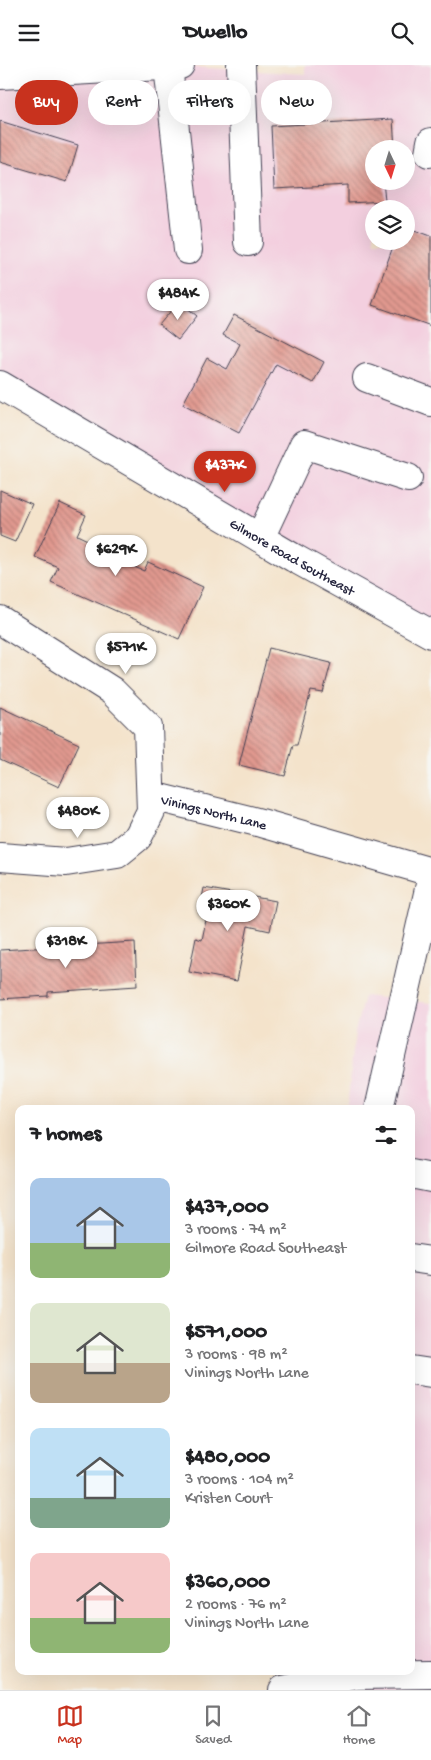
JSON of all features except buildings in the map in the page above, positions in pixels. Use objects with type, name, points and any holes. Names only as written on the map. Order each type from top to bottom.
[{"type":"street","points":[[0,75],[180,65]]},
{"type":"street","points":[[241,65],[248,242]]},
{"type":"street","points":[[168,66],[188,250]]},
{"type":"street","points":[[367,378],[431,403]]},
{"type":"street","name":"Gilmore Road Southeast","points":[[0,385],[260,538],[431,635]]},
{"type":"street","points":[[260,538],[304,444],[408,478]]},
{"type":"street","name":"Vinings North Lane","points":[[0,620],[112,691],[148,727],[152,796],[261,823],[431,872]]},
{"type":"street","points":[[0,857],[66,862],[118,854],[138,837],[151,811],[152,796]]},
{"type":"street","points":[[380,1105],[431,880]]},
{"type":"street","points":[[415,1175],[431,1178]]},
{"type":"street","points":[[415,1259],[431,1261]]},
{"type":"street","points":[[415,1371],[431,1373]]},
{"type":"street","points":[[415,1674],[431,1674]]},
{"type":"street","points":[[301,1684],[357,1675]]},
{"type":"shaded area","points":[[0,65],[159,65],[305,74],[305,65],[431,65],[431,627],[0,395]]},
{"type":"shaded area","points":[[364,996],[431,1003],[431,1690],[315,1690],[391,1675],[415,1675],[415,1105],[347,1105],[355,1032]]}]
